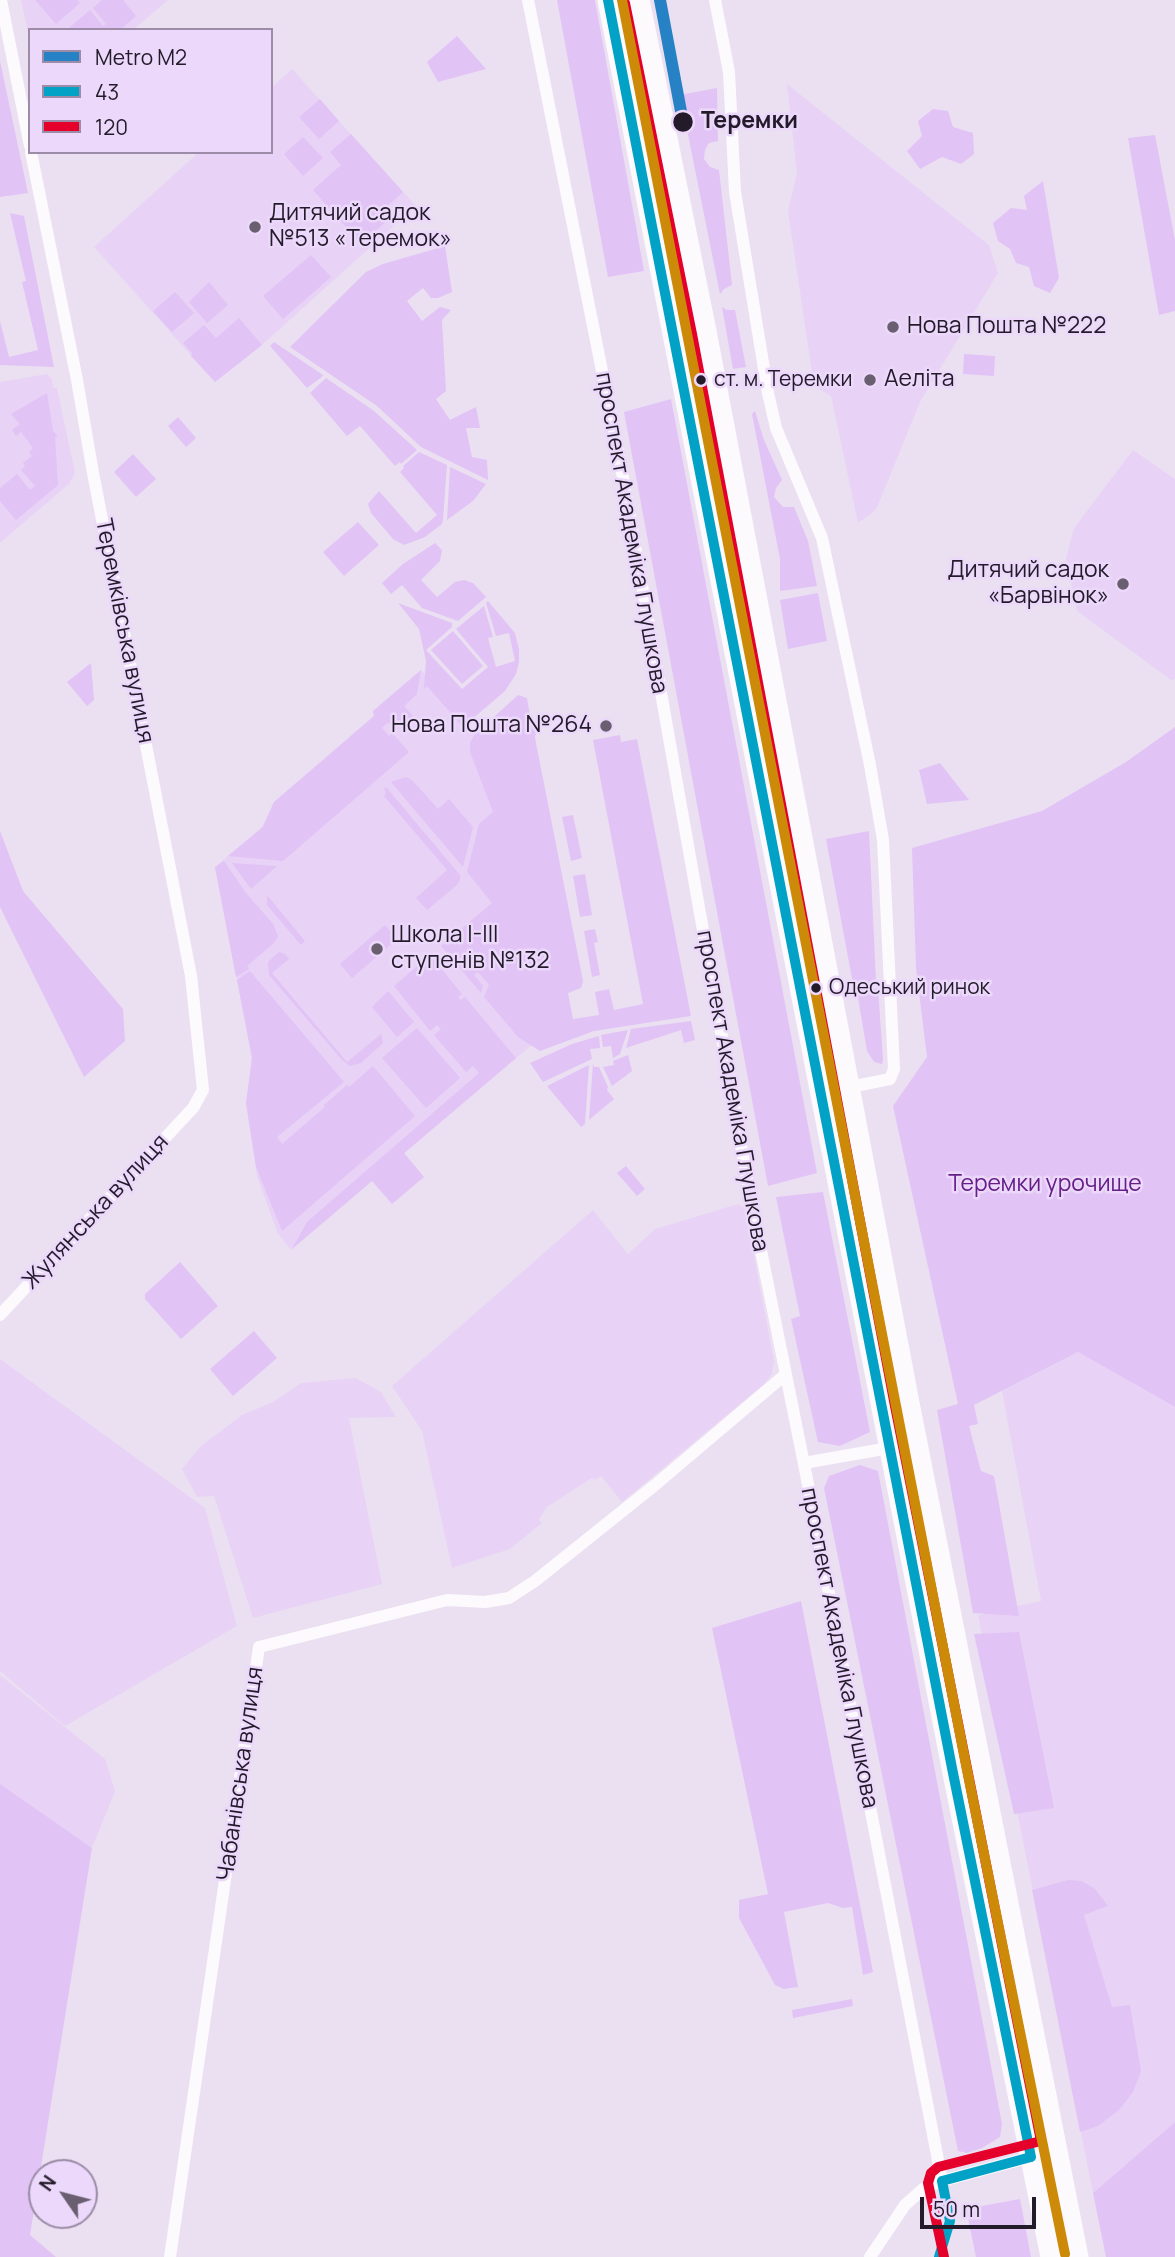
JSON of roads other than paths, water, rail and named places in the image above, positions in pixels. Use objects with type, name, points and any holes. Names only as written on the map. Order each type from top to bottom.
[{"type":"highway","points":[[608,0],[889,1448],[1051,2257]]},
{"type":"highway","points":[[639,0],[706,331],[909,1403],[1079,2257]]},
{"type":"street","points":[[1,0],[28,136]]},
{"type":"street","name":"проспект Академіка Глушкова","points":[[528,0],[620,461],[727,1074],[942,2181]]},
{"type":"street","points":[[715,0],[729,72],[735,192],[768,393],[776,428],[822,538],[870,765],[883,841],[894,1069],[890,1079],[849,1087]]},
{"type":"street","name":"Теремківська вулиця","points":[[31,154],[72,352],[191,976],[203,1090],[192,1108]]},
{"type":"street","name":"Жулянська вулиця","points":[[0,1315],[192,1108]]},
{"type":"street","name":"Чабанівська вулиця","points":[[170,2257],[259,1647],[447,1600],[485,1602],[509,1598],[578,1547],[786,1374]]},
{"type":"street","points":[[803,1463],[889,1448]]},
{"type":"street","points":[[870,2257],[905,2205],[923,2189],[942,2181],[1031,2157]]},
{"type":"metro line","name":"M2","points":[[660,0],[683,122]]},
{"type":"place","name":"Теремки","points":[[683,122]]},
{"type":"place","name":"Дитячий садок №513 «Теремок»","points":[[255,227]]},
{"type":"place","name":"Нова Пошта №222","points":[[893,327]]},
{"type":"place","name":"ст. м. Теремки","points":[[701,380]]},
{"type":"place","name":"Аеліта","points":[[870,380]]},
{"type":"place","name":"Дитячий садок «Барвінок»","points":[[1123,584]]},
{"type":"place","name":"Нова Пошта №264","points":[[606,726]]},
{"type":"place","name":"Школа І-ІІІ ступенів №132","points":[[377,949]]},
{"type":"place","name":"Одеський ринок","points":[[816,988]]},
{"type":"park label","name":"Теремки урочище","points":[[1045,1185]]}]
